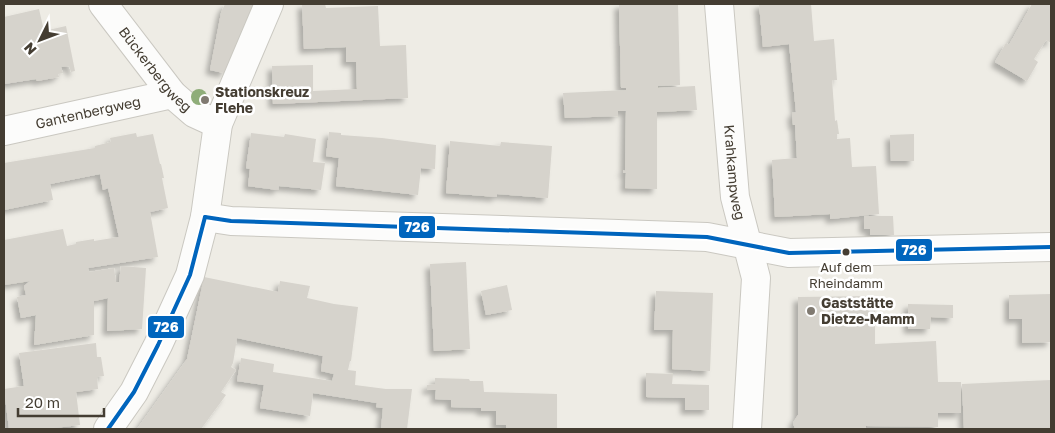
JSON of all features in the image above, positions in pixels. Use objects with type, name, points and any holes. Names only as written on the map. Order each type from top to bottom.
[{"type":"street","name":"Bückerbergweg","points":[[103,4],[172,94],[194,113],[218,124]]},
{"type":"street","points":[[108,429],[134,392],[190,275],[205,217],[218,124],[269,4]]},
{"type":"street","name":"Krahkampweg","points":[[719,4],[735,197],[756,278],[747,429]]},
{"type":"street","name":"Gantenbergweg","points":[[4,131],[172,94]]},
{"type":"street","points":[[205,217],[231,221],[707,237],[789,253],[1051,247]]},
{"type":"building","points":[[225,4],[256,4],[224,73],[210,70],[221,13]]},
{"type":"building","points":[[302,4],[325,4],[326,8],[378,6],[380,46],[406,45],[408,98],[273,104],[272,66],[313,65],[313,91],[357,89],[356,62],[346,62],[346,47],[304,49]]},
{"type":"building","points":[[619,4],[678,4],[680,85],[658,86],[658,88],[695,86],[697,110],[657,112],[657,189],[625,188],[626,173],[623,173],[623,170],[625,171],[626,111],[618,111],[618,116],[565,118],[563,93],[626,90],[626,88],[621,88]]},
{"type":"building","points":[[759,4],[811,4],[814,41],[834,39],[837,80],[832,80],[835,121],[837,120],[839,134],[837,134],[837,139],[850,138],[852,167],[876,166],[879,214],[830,219],[830,214],[775,217],[772,160],[797,158],[795,125],[793,125],[792,113],[796,112],[789,44],[763,47]]},
{"type":"building","points":[[1032,4],[1051,4],[1051,43],[1046,40],[1034,59],[1038,62],[1027,81],[995,62],[1006,43],[1009,45]]},
{"type":"building","points":[[39,9],[44,31],[66,26],[75,71],[71,72],[69,66],[61,67],[63,73],[58,74],[59,77],[4,84],[4,17]]},
{"type":"building","points":[[329,132],[341,133],[341,135],[436,145],[435,169],[421,168],[418,195],[336,186],[339,158],[326,156]]},
{"type":"building","points":[[136,133],[137,137],[153,134],[164,178],[162,178],[168,208],[150,212],[158,257],[88,268],[89,272],[114,268],[116,282],[119,282],[121,266],[146,268],[142,329],[107,331],[108,298],[94,301],[94,335],[34,345],[36,315],[21,318],[17,297],[26,295],[24,286],[30,281],[4,285],[4,240],[63,229],[67,246],[76,244],[76,242],[119,237],[108,188],[103,190],[100,174],[50,184],[53,200],[4,210],[4,163],[95,148],[95,146],[111,142],[110,138]]},
{"type":"building","points":[[251,133],[284,137],[285,134],[316,139],[313,162],[325,163],[321,190],[279,186],[278,190],[248,186],[250,169],[246,168]]},
{"type":"building","points":[[914,134],[914,161],[891,161],[890,135]]},
{"type":"building","points":[[450,141],[500,146],[501,142],[552,146],[548,198],[446,193]]},
{"type":"building","points":[[864,216],[893,216],[894,235],[870,235],[870,229],[864,229]]},
{"type":"building","points":[[466,262],[470,349],[434,351],[430,264]]},
{"type":"building","points":[[204,277],[278,292],[280,281],[310,286],[307,298],[358,307],[351,361],[348,370],[356,371],[355,385],[386,389],[412,389],[407,429],[381,429],[383,408],[376,407],[377,403],[313,393],[310,416],[260,408],[264,385],[237,381],[241,358],[274,364],[273,372],[332,381],[334,374],[321,371],[323,356],[237,338],[231,367],[236,370],[221,392],[226,395],[201,429],[137,429],[187,359]]},
{"type":"building","points":[[507,285],[512,310],[486,315],[481,291]]},
{"type":"building","points":[[656,291],[713,293],[710,371],[672,369],[673,330],[654,330]]},
{"type":"building","points":[[1051,294],[1051,342],[1022,343],[1022,319],[1009,319],[1009,295]]},
{"type":"building","points":[[875,296],[875,344],[936,341],[938,382],[961,382],[961,413],[938,413],[938,427],[866,426],[866,429],[795,429],[793,423],[798,415],[798,297]]},
{"type":"building","points":[[908,304],[953,305],[953,318],[931,317],[930,329],[908,329]]},
{"type":"building","points":[[96,343],[97,357],[101,357],[104,376],[97,377],[98,389],[76,392],[80,425],[45,429],[9,429],[4,389],[24,386],[19,353]]},
{"type":"building","points":[[646,373],[673,374],[672,384],[709,385],[709,410],[685,410],[685,398],[646,397]]},
{"type":"building","points":[[435,378],[483,381],[484,392],[557,394],[557,429],[506,429],[506,425],[496,425],[496,411],[481,411],[481,408],[451,407],[451,400],[435,399],[436,390],[427,390],[427,385],[435,384]]},
{"type":"building","points":[[1051,380],[1051,429],[964,429],[962,384]]},
{"type":"transit line","name":"726","points":[[205,217],[231,221],[707,237],[789,253],[1051,247]]},
{"type":"transit line","name":"726","points":[[108,429],[134,392],[158,345],[190,275],[205,217]]},
{"type":"place","name":"Stationskreuz Flehe","points":[[205,100]]},
{"type":"place","name":"Auf dem Rheindamm","points":[[846,252]]},
{"type":"place","name":"Gaststätte Dietze-Mamm","points":[[811,311]]}]
